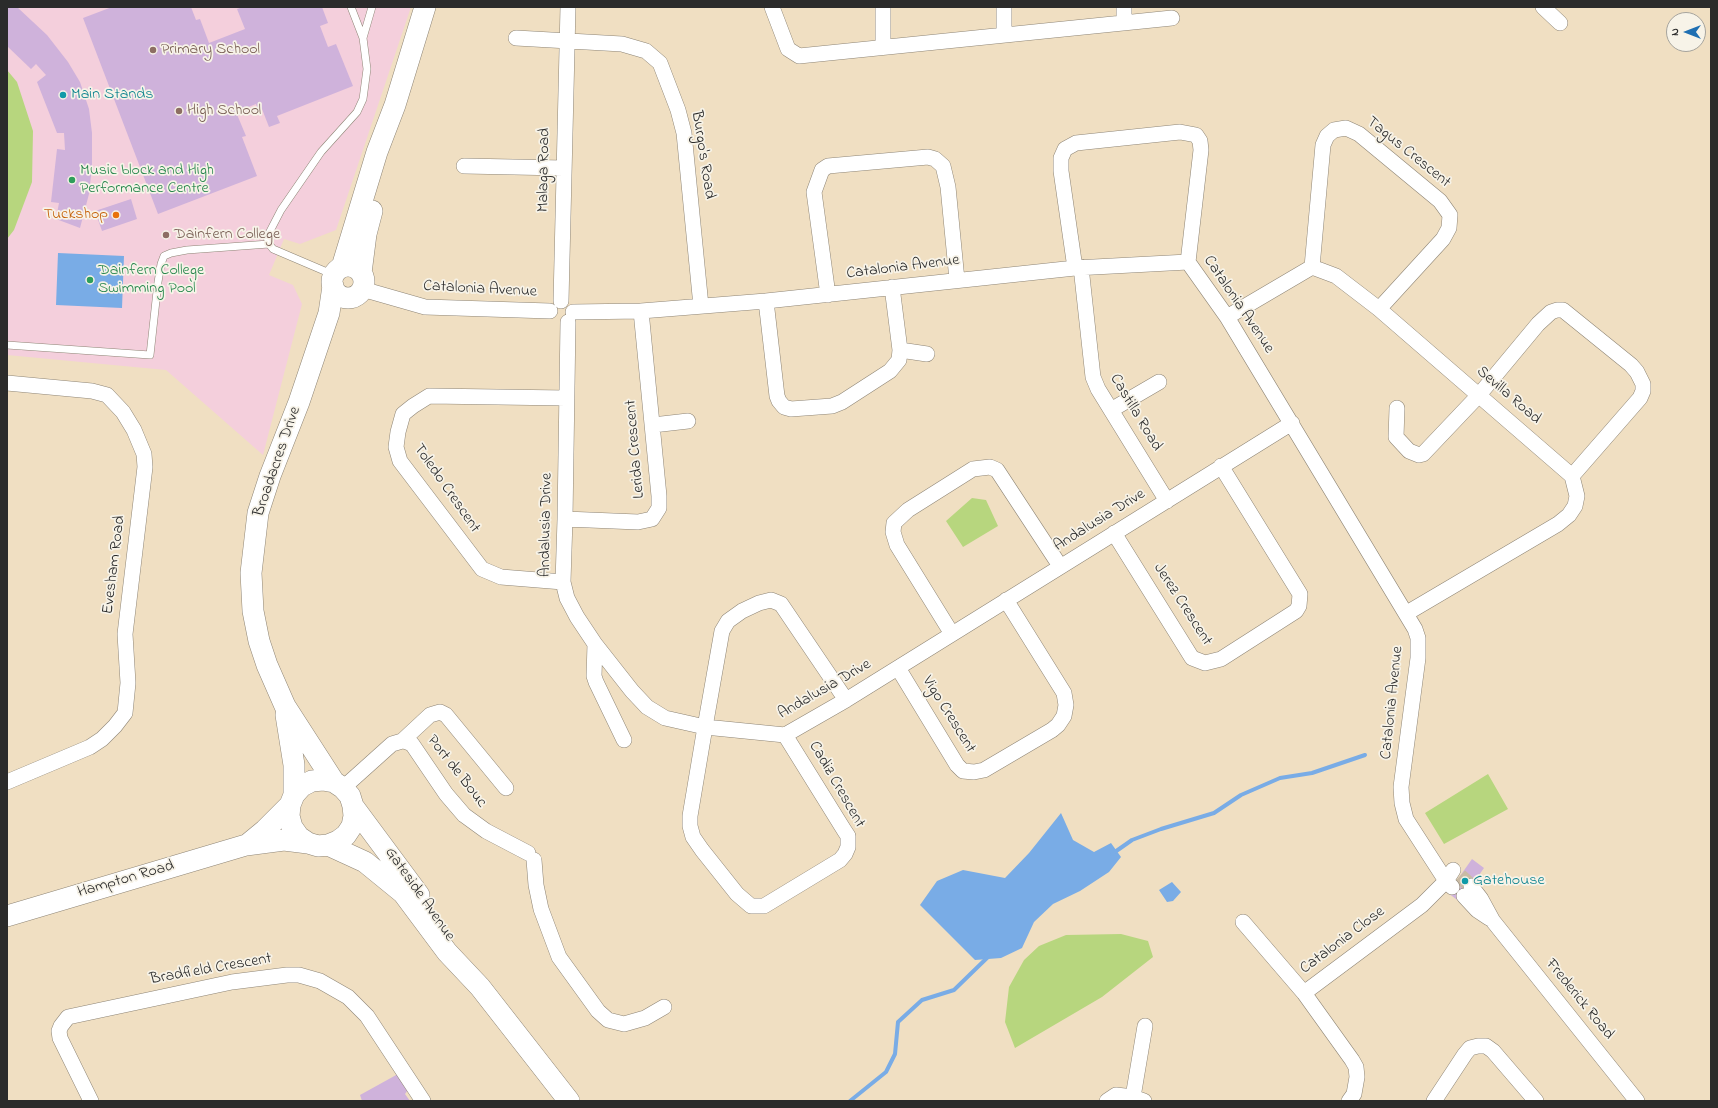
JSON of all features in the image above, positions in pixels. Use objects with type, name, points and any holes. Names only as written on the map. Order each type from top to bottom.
[{"type":"street","points":[[347,281],[366,234],[391,136],[395,105],[425,7]]},
{"type":"street","name":"Malaga Road","points":[[555,306],[563,168],[568,7]]},
{"type":"street","points":[[772,7],[788,48],[799,56],[1172,18]]},
{"type":"street","points":[[883,7],[883,48]]},
{"type":"street","points":[[1004,7],[1004,35]]},
{"type":"street","points":[[1124,7],[1124,23]]},
{"type":"street","points":[[1543,7],[1560,23]]},
{"type":"street","points":[[516,38],[566,40]]},
{"type":"street","name":"Burgo's Road","points":[[566,40],[636,47],[656,58],[664,71],[684,133],[701,306]]},
{"type":"street","name":"Tagus Crescent","points":[[1312,267],[1323,145],[1327,136],[1334,130],[1346,128],[1359,134],[1440,201],[1450,215],[1449,228],[1443,239],[1379,309]]},
{"type":"street","name":"Castilla Road","points":[[1167,501],[1098,389],[1092,372],[1078,268],[1061,171],[1061,158],[1065,149],[1076,143],[1180,132],[1196,135],[1200,140],[1201,150],[1188,262]]},
{"type":"street","points":[[828,295],[814,192],[822,170],[828,166],[928,157],[935,159],[943,166],[948,187],[957,280]]},
{"type":"street","points":[[464,166],[563,168]]},
{"type":"street","name":"Catalonia Avenue","points":[[570,317],[766,301],[1078,268],[1188,262],[1227,318],[1292,423],[1407,613],[1418,638],[1418,658],[1402,787],[1402,803],[1406,818],[1434,861],[1453,879]]},
{"type":"street","points":[[1227,318],[1312,267]]},
{"type":"street","name":"Sevilla Road","points":[[1312,267],[1336,276],[1379,309],[1572,476]]},
{"type":"street","name":"Catalonia Avenue","points":[[347,281],[425,307],[555,306]]},
{"type":"street","name":"Broadacres Drive","points":[[347,281],[329,313],[299,402],[270,476],[258,513],[250,573],[253,611],[259,641],[267,665],[285,706],[339,785],[350,796],[354,806]]},
{"type":"street","points":[[766,301],[777,396],[784,407],[791,409],[832,406],[842,402],[895,367],[899,360],[900,350],[892,287]]},
{"type":"street","points":[[569,304],[570,317],[563,324],[554,321],[555,306],[569,304]]},
{"type":"street","points":[[1397,408],[1396,437],[1409,451],[1419,455],[1427,452],[1479,395],[1538,324],[1557,310],[1568,313],[1631,365],[1642,379],[1643,391],[1640,398],[1572,476],[1577,496],[1575,506],[1569,515],[1558,524],[1407,613]]},
{"type":"street","name":"Lerida Crescent","points":[[566,519],[638,522],[646,521],[656,515],[659,508],[660,496],[641,311]]},
{"type":"street","name":"Andalusia Drive","points":[[570,317],[566,398],[566,519],[563,582],[567,598],[595,644],[632,691],[648,707],[665,718],[705,727],[786,735],[898,668],[1060,566],[1167,501],[1220,466],[1292,423]]},
{"type":"street","points":[[900,350],[927,354]]},
{"type":"street","points":[[1112,410],[1159,382]]},
{"type":"street","name":"Evesham Road","points":[[7,383],[92,390],[107,395],[123,412],[134,430],[144,454],[145,467],[125,634],[128,683],[125,713],[115,726],[90,747],[7,782]]},
{"type":"street","name":"Toledo Crescent","points":[[563,582],[501,578],[482,569],[400,461],[396,447],[403,414],[429,396],[566,398]]},
{"type":"street","points":[[653,424],[688,421]]},
{"type":"street","name":"Jerez Crescent","points":[[1114,533],[1192,658],[1205,663],[1220,659],[1296,611],[1299,606],[1300,594],[1220,466]]},
{"type":"street","points":[[952,634],[897,545],[893,532],[894,523],[908,510],[973,469],[990,467],[996,470],[1060,566]]},
{"type":"street","name":"Vigo Crescent","points":[[898,668],[957,765],[963,771],[974,772],[984,770],[1052,730],[1058,725],[1064,716],[1066,705],[1064,693],[1006,600]]},
{"type":"street","points":[[705,727],[722,631],[728,621],[742,611],[759,602],[768,601],[782,604],[786,608],[846,700]]},
{"type":"street","points":[[595,644],[594,676],[624,740]]},
{"type":"street","name":"Broadacres Drive","points":[[285,706],[294,765],[292,800],[289,816],[292,828],[299,837],[318,844]]},
{"type":"street","points":[[402,741],[430,715],[440,712],[446,715],[506,788]]},
{"type":"street","name":"Cadiz Crescent","points":[[705,727],[690,816],[690,826],[693,837],[737,894],[751,906],[758,907],[764,906],[840,860],[848,847],[848,836],[786,735]]},
{"type":"street","name":"Port de Bouc","points":[[339,785],[392,744],[402,741],[412,744],[446,794],[464,815],[486,831],[531,856],[541,909],[559,958],[598,1011],[608,1020],[624,1024],[645,1018],[664,1007]]},
{"type":"street","points":[[292,800],[302,786],[312,781],[323,780],[339,785]]},
{"type":"street","name":"Hampton Road","points":[[246,845],[265,830],[292,800]]},
{"type":"street","points":[[318,844],[338,841],[346,835],[352,826],[354,806]]},
{"type":"street","name":"Gateside Avenue","points":[[354,806],[444,930],[480,987],[568,1101]]},
{"type":"street","name":"Hampton Road","points":[[7,916],[246,845],[284,840],[318,844]]},
{"type":"street","name":"Gateside Avenue","points":[[318,844],[365,862],[392,882],[403,893],[456,962],[480,987]]},
{"type":"street","name":"Catalonia Close","points":[[1243,922],[1304,993],[1422,905],[1453,879]]},
{"type":"street","name":"Frederick Road","points":[[1473,892],[1493,921],[1637,1101]]},
{"type":"street","name":"Bradfield Crescent","points":[[91,1101],[60,1038],[59,1031],[64,1020],[68,1017],[232,982],[287,975],[299,975],[320,981],[348,997],[367,1016],[423,1101]]},
{"type":"street","points":[[1304,993],[1356,1067],[1356,1084],[1354,1094],[1349,1101]]},
{"type":"street","points":[[1107,1101],[1116,1095],[1139,1099],[1145,1026]]},
{"type":"street","points":[[1434,1101],[1465,1054],[1470,1048],[1478,1046],[1486,1046],[1493,1051],[1536,1101]]},
{"type":"lane","points":[[347,281],[279,252],[269,244],[267,237],[281,210],[322,152],[357,112],[363,99],[367,68],[363,38],[351,7]]},
{"type":"lane","points":[[363,38],[372,7]]},
{"type":"lane","points":[[7,344],[150,355],[157,289],[161,264],[164,256],[187,250],[269,244]]},
{"type":"shaded area","name":"Dainfern College","points":[[7,7],[411,7],[336,230],[300,244],[284,239],[269,275],[293,285],[302,304],[263,455],[166,370],[7,355]]},
{"type":"green space","points":[[7,70],[17,82],[33,131],[32,182],[14,230],[7,239]]},
{"type":"green space","points":[[972,498],[986,500],[998,526],[963,547],[946,521]]},
{"type":"green space","points":[[1488,774],[1508,809],[1444,844],[1425,813]]},
{"type":"green space","points":[[1121,934],[1148,941],[1153,957],[1102,997],[1015,1048],[1005,1022],[1009,987],[1024,960],[1039,946],[1066,935]]},
{"type":"water","name":"Dainfern College Swimming Pool","points":[[58,253],[124,256],[122,308],[56,305]]},
{"type":"water","points":[[1061,813],[1073,840],[1094,852],[1111,843],[1121,857],[1109,872],[1080,891],[1053,904],[1034,922],[1022,948],[1001,958],[975,960],[920,905],[937,881],[963,870],[1005,878],[1029,853]]},
{"type":"water","points":[[1172,882],[1181,892],[1173,901],[1167,902],[1159,890]]},
{"type":"building","points":[[7,7],[17,7],[47,35],[68,62],[80,82],[89,109],[92,133],[92,166],[89,194],[80,228],[56,219],[59,203],[51,202],[57,149],[65,150],[64,133],[57,133],[37,82],[46,75],[36,64],[31,69],[7,46]]},
{"type":"building","name":"High School","points":[[112,7],[191,7],[196,20],[200,19],[209,43],[245,29],[237,9],[243,7],[322,7],[328,23],[320,26],[328,47],[336,44],[353,86],[277,116],[280,123],[269,127],[262,109],[258,110],[256,104],[236,112],[246,136],[242,137],[257,176],[158,214],[83,18]]},
{"type":"building","name":"Tuckshop","points":[[131,199],[137,219],[102,231],[95,211]]},
{"type":"building","name":"Gatehouse","points":[[1472,859],[1484,868],[1460,902],[1448,893]]},
{"type":"building","points":[[398,1074],[410,1087],[405,1094],[410,1101],[362,1101],[360,1095]]},
{"type":"waterway","points":[[1112,854],[1132,840],[1161,829],[1214,813],[1241,795],[1280,778],[1312,773],[1365,755]]},
{"type":"waterway","points":[[850,1101],[886,1072],[895,1054],[898,1022],[922,1000],[954,990],[989,956]]},
{"type":"tunnel","points":[[1460,876],[1471,886]]},
{"type":"place","name":"Primary School","points":[[153,50]]},
{"type":"place","name":"Main Stands","points":[[63,95]]},
{"type":"place","name":"High School","points":[[179,111]]},
{"type":"place","name":"Music block and High Performance Centre","points":[[72,180]]},
{"type":"place","name":"Tuckshop","points":[[116,215]]},
{"type":"place","name":"Dainfern College","points":[[166,235]]},
{"type":"place","name":"Dainfern College Swimming Pool","points":[[90,280]]},
{"type":"place","name":"Gatehouse","points":[[1465,881]]}]
